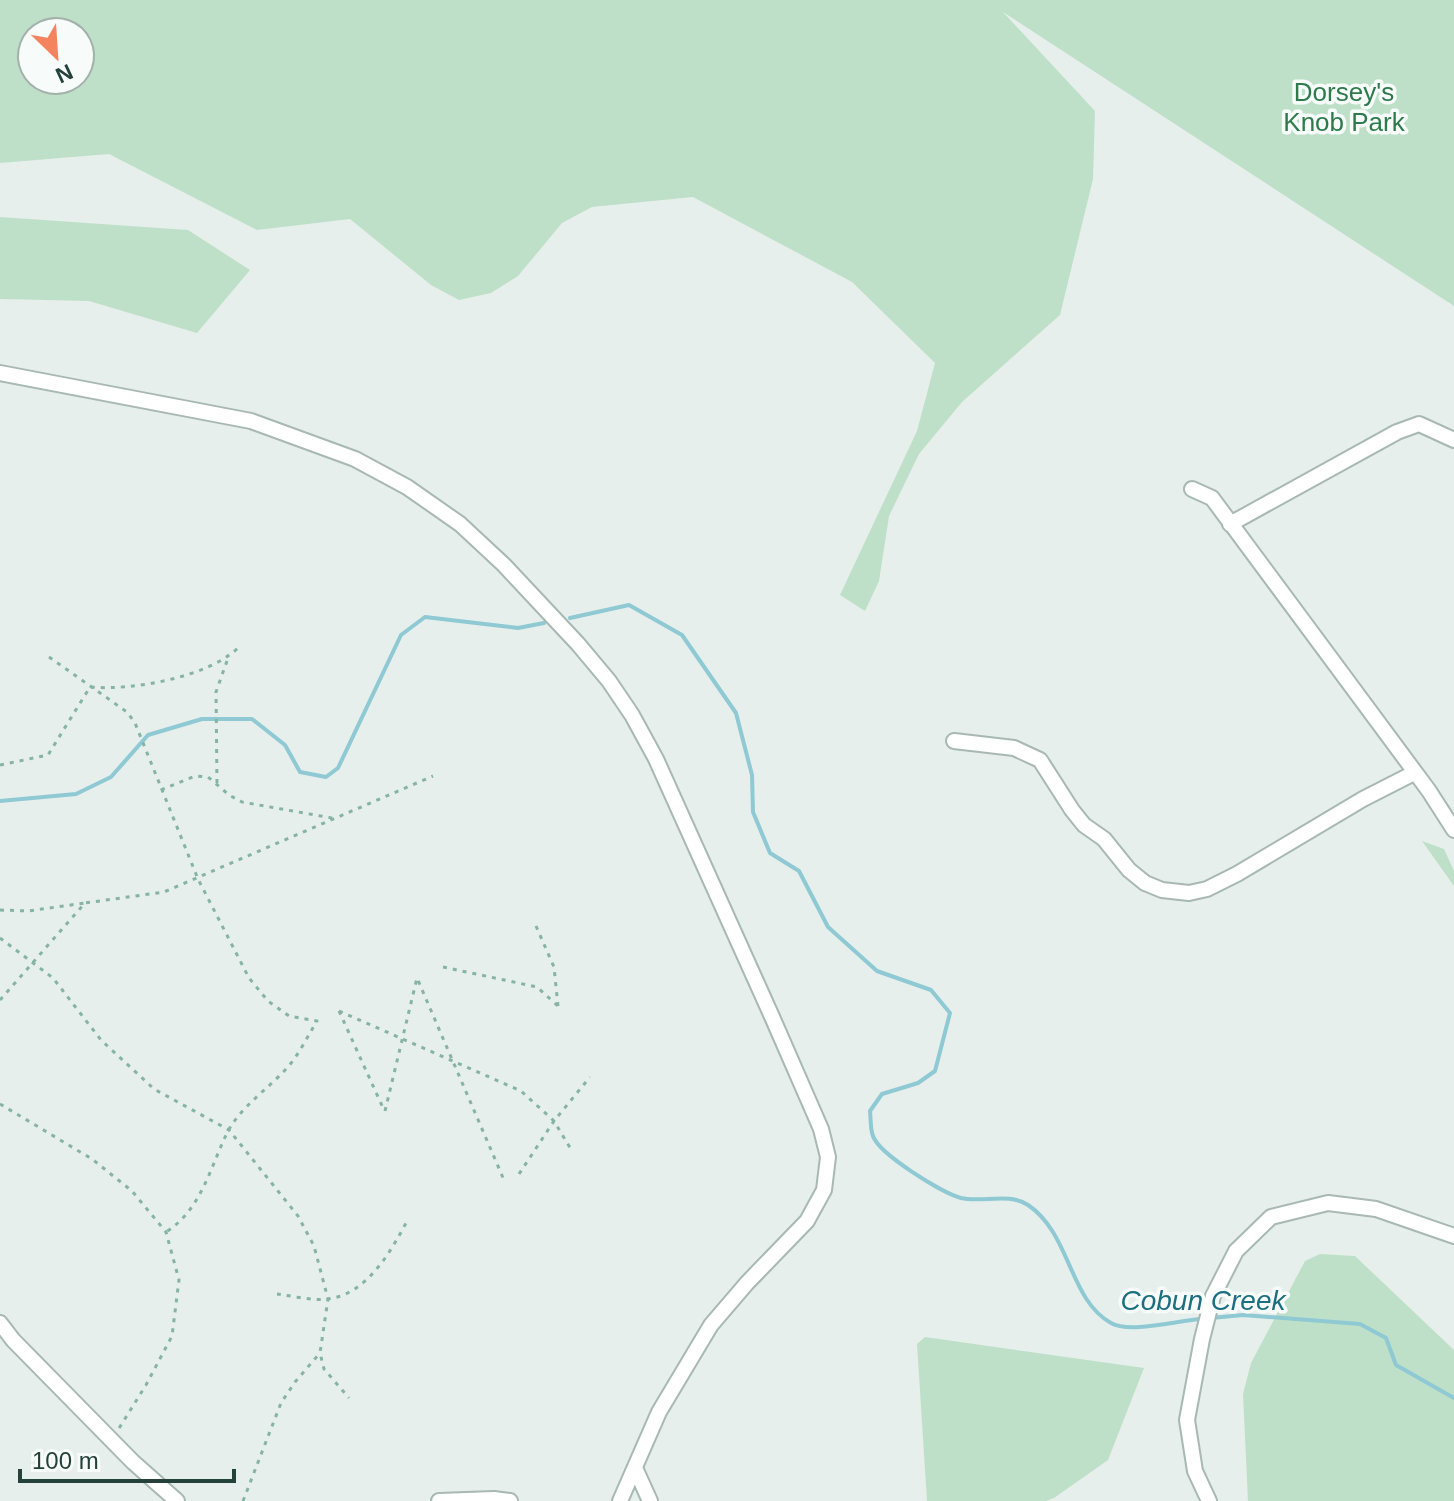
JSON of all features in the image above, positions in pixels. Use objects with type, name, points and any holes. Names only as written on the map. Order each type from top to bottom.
[{"type":"lane","points":[[0,373],[251,421],[355,459],[407,487],[460,524],[504,565],[587,654],[632,715],[667,781],[773,1019],[821,1129],[828,1157],[824,1190],[807,1221],[711,1325],[659,1412],[620,1501]]},
{"type":"lane","points":[[1230,524],[1397,432],[1419,424],[1454,440]]},
{"type":"lane","points":[[1192,489],[1212,498],[1454,830]]},
{"type":"lane","points":[[954,741],[1014,748],[1040,760],[1084,825],[1104,839],[1129,870],[1145,883],[1162,890],[1189,893],[1207,889],[1237,874],[1363,799],[1414,773]]},
{"type":"lane","points":[[1209,1501],[1195,1471],[1187,1420],[1213,1296],[1236,1251],[1271,1217],[1328,1203],[1376,1209],[1454,1236]]},
{"type":"lane","points":[[0,1323],[111,1440],[177,1501]]},
{"type":"lane","points":[[635,1468],[650,1501]]},
{"type":"lane","points":[[439,1501],[510,1501]]},
{"type":"path","points":[[90,687],[114,689],[161,682],[228,658],[239,647]]},
{"type":"path","points":[[49,657],[127,712],[135,723],[198,879],[249,978],[268,1001],[289,1016],[317,1021],[288,1067],[254,1099],[229,1130],[192,1208],[166,1232]]},
{"type":"path","points":[[217,783],[216,692],[228,658]]},
{"type":"path","points":[[0,765],[48,755],[90,687]]},
{"type":"path","points":[[161,790],[195,776],[208,777],[242,802],[335,819]]},
{"type":"path","points":[[0,910],[28,911],[164,892],[433,776]]},
{"type":"path","points":[[0,1000],[85,903]]},
{"type":"path","points":[[443,967],[537,987],[558,1006],[554,967],[536,926]]},
{"type":"path","points":[[0,938],[59,984],[101,1040],[154,1089],[229,1130],[298,1216],[314,1246],[328,1299],[320,1353],[324,1369],[349,1398]]},
{"type":"path","points":[[504,1180],[453,1061],[417,978],[402,1039],[385,1111],[339,1011],[402,1039],[453,1061],[521,1091],[554,1121],[572,1151]]},
{"type":"path","points":[[519,1174],[554,1121],[590,1077]]},
{"type":"path","points":[[0,1104],[92,1159],[132,1191],[166,1232],[179,1280],[172,1336],[111,1440]]},
{"type":"path","points":[[277,1294],[328,1299],[352,1290],[372,1275],[390,1253],[406,1223]]},
{"type":"path","points":[[243,1501],[281,1403],[320,1353]]},
{"type":"green space","name":"Dorsey's Knob Park","points":[[0,0],[1454,0],[1454,306],[1003,12],[1095,111],[1093,179],[1060,315],[962,402],[919,454],[889,516],[879,581],[865,611],[840,595],[917,431],[935,363],[852,282],[693,197],[592,207],[562,223],[518,276],[491,293],[459,300],[431,285],[350,219],[257,230],[109,154],[0,163]]},
{"type":"green space","points":[[0,217],[188,230],[250,270],[197,333],[89,301],[0,299]]},
{"type":"green space","points":[[1422,841],[1444,849],[1454,871],[1454,886]]},
{"type":"green space","points":[[1320,1254],[1355,1256],[1454,1350],[1454,1501],[1248,1501],[1243,1394],[1251,1363],[1305,1261]]},
{"type":"green space","points":[[925,1337],[1144,1368],[1108,1460],[1054,1498],[1046,1501],[927,1501],[917,1344]]},
{"type":"waterway","name":"Cobun Creek","points":[[570,618],[629,605],[682,635],[736,713],[752,775],[753,812],[770,853],[799,871],[828,927],[877,971],[931,990],[950,1013],[935,1071],[918,1083],[882,1094],[870,1111],[872,1133],[878,1144],[912,1172],[952,1195],[969,1199],[1012,1199],[1028,1205],[1053,1232],[1086,1299],[1097,1313],[1111,1323],[1142,1327],[1202,1319]]},
{"type":"waterway","name":"Cobun Creek","points":[[0,801],[76,794],[111,777],[148,735],[202,719],[252,719],[285,745],[300,772],[326,777],[338,768],[401,635],[425,617],[518,628],[544,623]]},
{"type":"waterway","name":"Cobun Creek","points":[[1211,1318],[1243,1315],[1360,1324],[1386,1338],[1396,1365],[1454,1398]]}]
